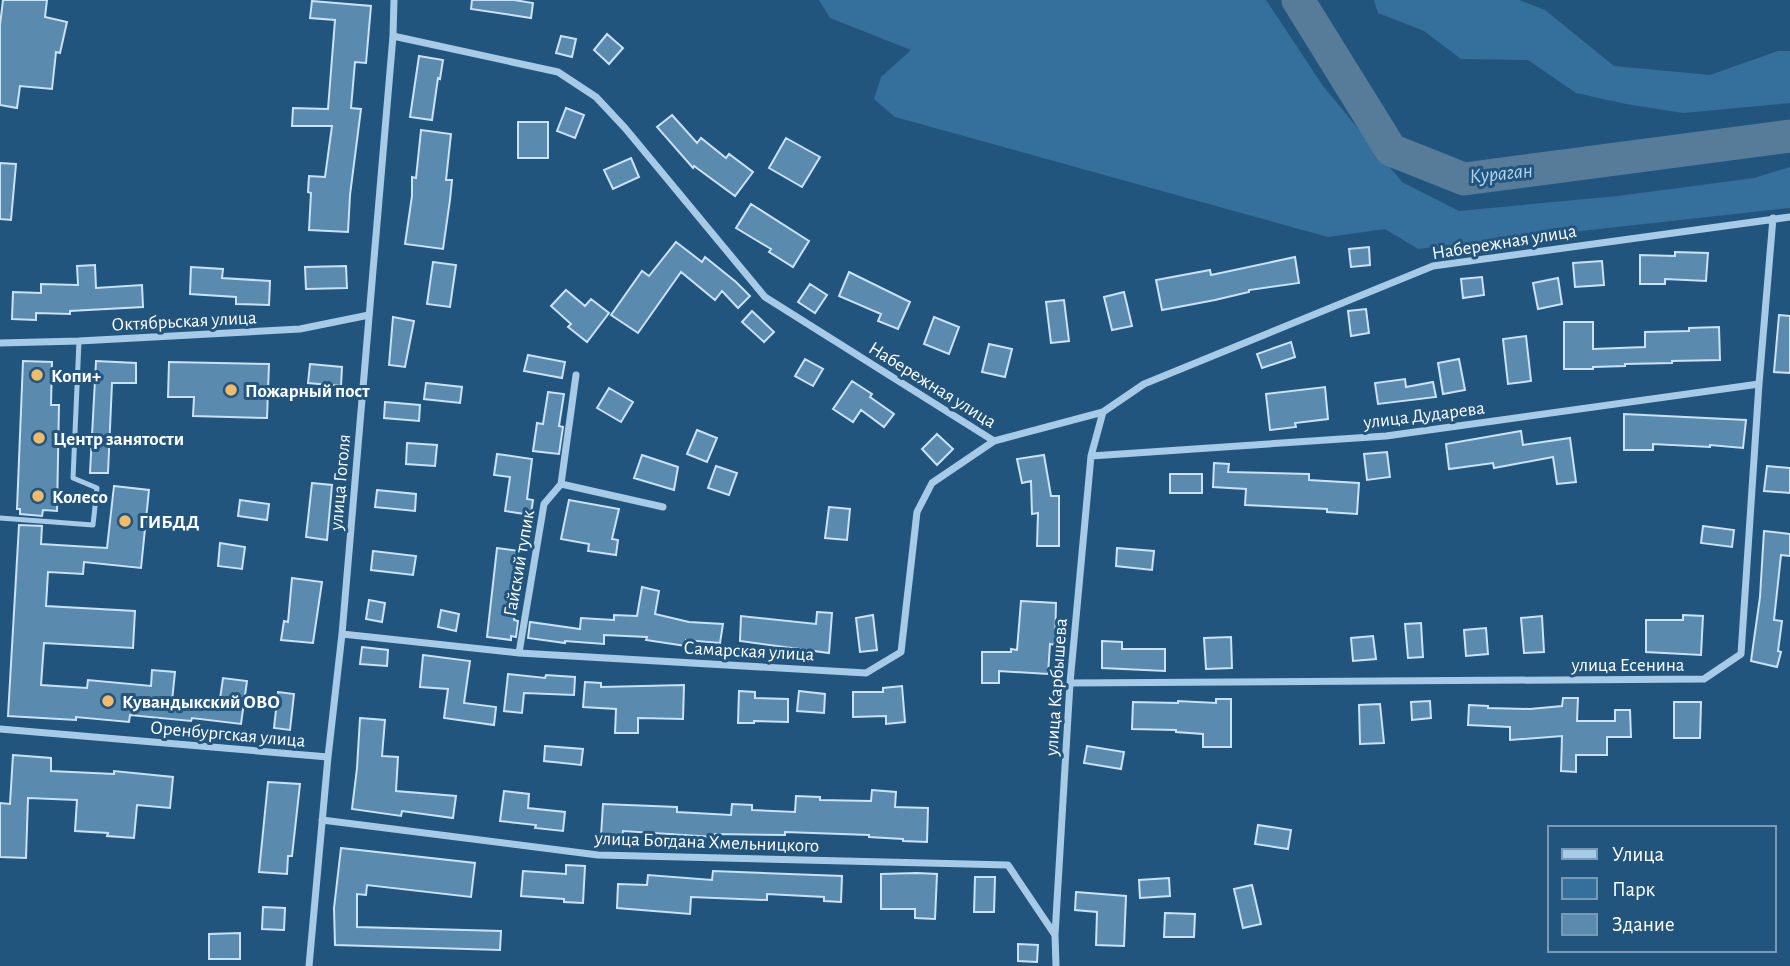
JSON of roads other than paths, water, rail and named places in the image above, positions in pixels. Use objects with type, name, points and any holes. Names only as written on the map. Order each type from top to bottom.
[{"type":"street","name":"улица Гоголя","points":[[309,966],[342,634],[394,0]]},
{"type":"street","name":"Набережная улица","points":[[393,36],[558,72],[596,97],[625,128],[765,297],[994,441],[1103,412],[1144,384],[1433,266],[1790,217]]},
{"type":"street","name":"улица Есенина","points":[[1070,683],[1704,679],[1741,654],[1773,218]]},
{"type":"street","name":"Октябрьская улица","points":[[0,343],[300,329],[369,315]]},
{"type":"street","name":"Гайский тупик","points":[[519,653],[544,504],[561,484],[576,375]]},
{"type":"street","name":"улица Дударева","points":[[1091,456],[1386,436],[1759,384]]},
{"type":"street","name":"улица Карбышева","points":[[1056,966],[1055,935],[1070,683],[1091,456],[1103,412]]},
{"type":"street","name":"Самарская улица","points":[[342,634],[519,653],[866,673],[901,652],[917,512],[932,483],[994,441]]},
{"type":"street","points":[[561,484],[663,507]]},
{"type":"street","name":"Оренбургская улица","points":[[0,729],[328,757]]},
{"type":"street","name":"улица Богдана Хмельницкого","points":[[322,820],[598,855],[1008,865],[1055,935]]},
{"type":"lane","points":[[0,518],[93,525],[97,488],[73,478],[79,341]]},
{"type":"waterway","name":"Кураган","points":[[1298,0],[1391,150],[1464,179],[1790,136]]},
{"type":"place","name":"Копи+","points":[[37,375]]},
{"type":"place","name":"Пожарный пост","points":[[231,390]]},
{"type":"place","name":"Центр занятости","points":[[39,438]]},
{"type":"place","name":"Колесо","points":[[38,496]]},
{"type":"place","name":"ГИБДД","points":[[125,521]]},
{"type":"place","name":"Кувандыкский ОВО","points":[[108,701]]}]
